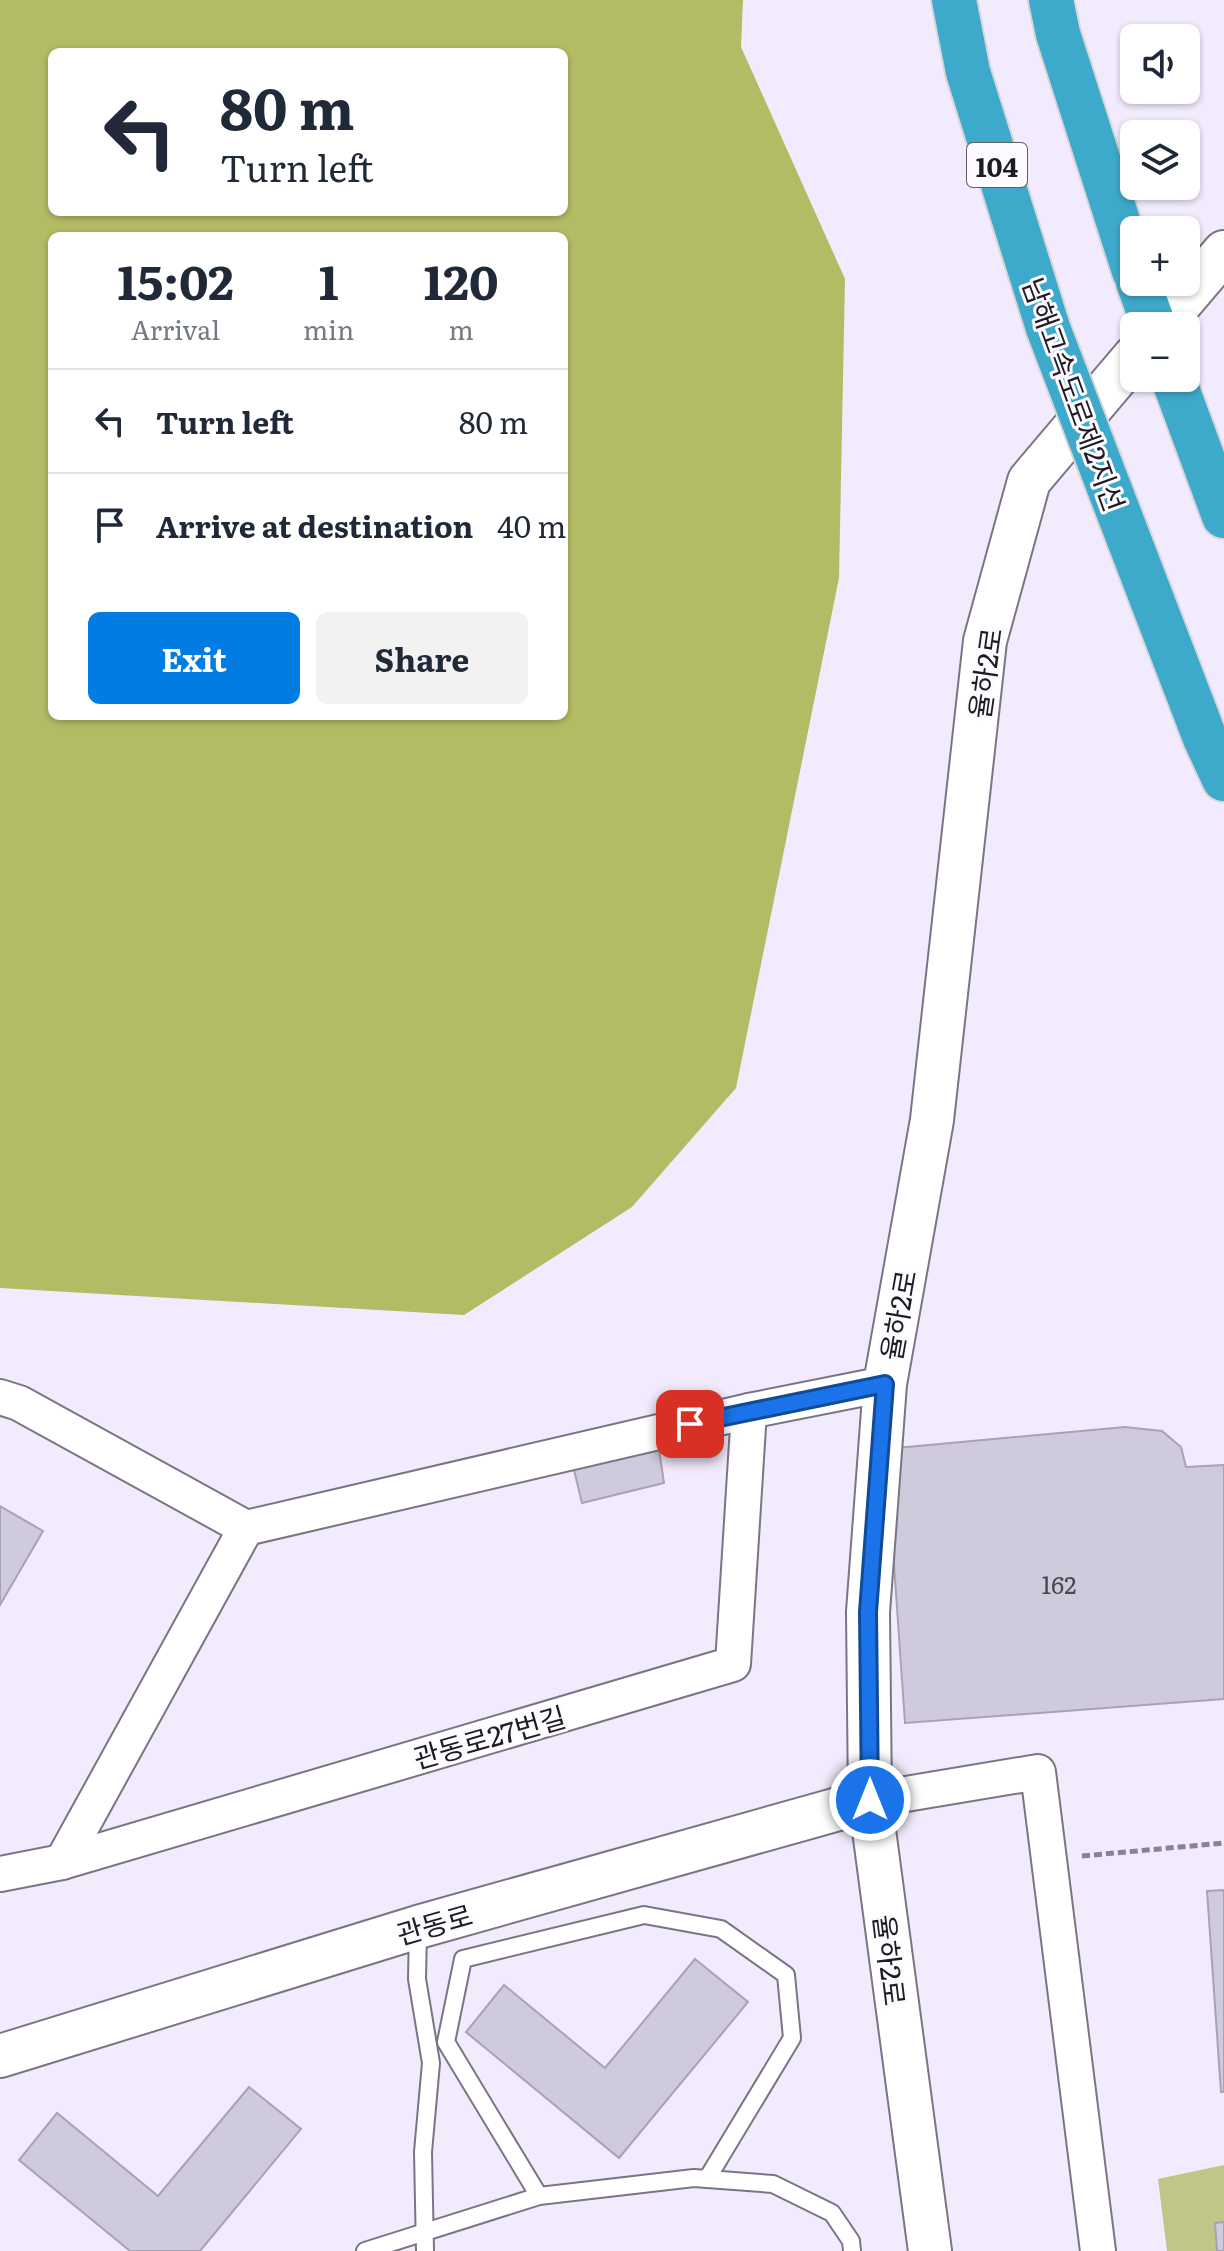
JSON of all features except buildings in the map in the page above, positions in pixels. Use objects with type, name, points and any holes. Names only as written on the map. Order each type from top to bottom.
[{"type":"highway","name":"남해고속도로제2지선","points":[[954,0],[968,72],[1048,328],[1205,738],[1224,779]]},
{"type":"highway","points":[[1051,0],[1058,34],[1120,227]]},
{"type":"highway","points":[[1178,393],[1224,516]]},
{"type":"street","points":[[1173,312],[1224,252]]},
{"type":"street","name":"율하2로","points":[[930,2251],[870,1800],[868,1612],[885,1384],[932,1120],[985,641],[1029,481],[1120,374]]},
{"type":"street","points":[[0,1397],[19,1403],[246,1528],[749,1411],[885,1384]]},
{"type":"street","name":"관동로27번길","points":[[0,1874],[62,1862],[733,1664],[749,1411]]},
{"type":"street","points":[[62,1862],[246,1528]]},
{"type":"street","points":[[870,1800],[1038,1772],[1098,2251]]},
{"type":"street","name":"관동로","points":[[0,2056],[418,1927],[870,1800]]},
{"type":"lane","points":[[539,2196],[446,2042],[463,1959],[644,1915],[721,1929],[786,1975],[792,2038],[707,2179]]},
{"type":"lane","points":[[418,1927],[417,1979],[431,2063],[423,2152],[425,2251]]},
{"type":"lane","points":[[365,2251],[539,2196],[694,2178],[773,2184],[832,2213],[851,2241],[852,2251]]},
{"type":"path","points":[[1049,1860],[1224,1843]]},
{"type":"green space","points":[[0,0],[743,0],[741,47],[845,279],[839,578],[736,1088],[632,1207],[464,1315],[0,1288]]},
{"type":"green space","points":[[1224,2165],[1224,2251],[1167,2251],[1158,2179]]},
{"type":"route","points":[[690,1424],[885,1384],[868,1612],[870,1800]]}]
